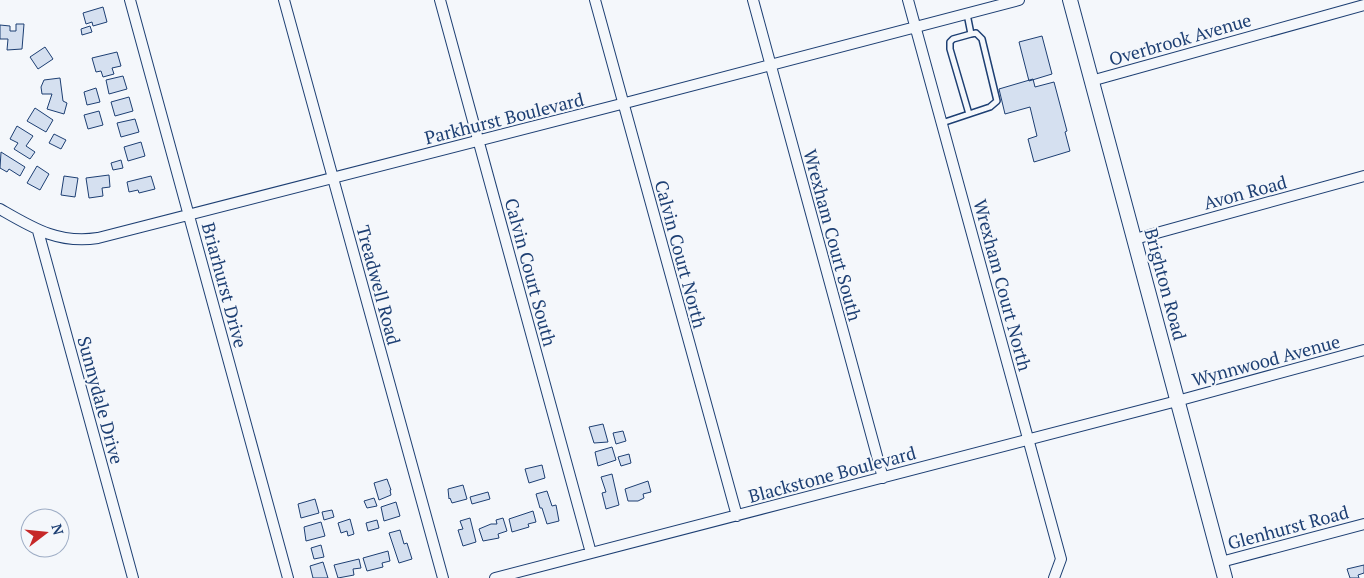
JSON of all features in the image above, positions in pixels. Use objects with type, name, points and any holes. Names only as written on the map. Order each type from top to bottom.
[{"type":"street","name":"Briarhurst Drive","points":[[130,0],[288,578]]},
{"type":"street","name":"Treadwell Road","points":[[284,0],[443,578]]},
{"type":"street","name":"Calvin Court South","points":[[440,0],[592,553]]},
{"type":"street","name":"Calvin Court North","points":[[595,0],[737,516]]},
{"type":"street","name":"Wrexham Court South","points":[[753,0],[882,478]]},
{"type":"street","name":"Wrexham Court North","points":[[908,0],[1061,558],[1054,578]]},
{"type":"street","name":"Parkhurst Boulevard","points":[[0,209],[38,231],[73,240],[87,240],[189,216],[624,104],[1019,0]]},
{"type":"street","name":"Brighton Road","points":[[1070,0],[1225,578]]},
{"type":"street","name":"Overbrook Avenue","points":[[1091,81],[1364,5]]},
{"type":"street","name":"Avon Road","points":[[1134,239],[1364,176]]},
{"type":"street","name":"Sunnydale Drive","points":[[38,231],[133,578]]},
{"type":"street","name":"Wynnwood Avenue","points":[[1177,401],[1364,350]]},
{"type":"street","name":"Blackstone Boulevard","points":[[495,578],[1177,401]]},
{"type":"street","name":"Glenhurst Road","points":[[1221,562],[1364,524]]},
{"type":"lane","points":[[967,14],[971,34]]},
{"type":"lane","points":[[942,123],[969,114],[990,107],[997,101],[982,39],[976,33],[950,42],[950,49],[969,114]]},
{"type":"building","points":[[103,7],[107,22],[93,26],[92,22],[86,24],[83,13]]},
{"type":"building","points":[[16,24],[24,24],[22,49],[7,50],[8,39],[0,39],[0,25],[10,26],[10,31],[16,31]]},
{"type":"building","points":[[90,26],[92,32],[82,35],[81,29]]},
{"type":"building","points":[[1042,36],[1052,74],[1029,81],[1019,42]]},
{"type":"building","points":[[45,47],[53,59],[38,69],[30,57]]},
{"type":"building","points":[[117,52],[121,66],[112,68],[114,74],[103,77],[101,71],[96,72],[92,58]]},
{"type":"building","points":[[123,76],[127,89],[109,94],[106,80]]},
{"type":"building","points":[[60,78],[63,101],[67,103],[64,114],[47,109],[52,94],[42,94],[41,87],[44,80]]},
{"type":"building","points":[[1033,79],[1035,87],[1054,82],[1067,131],[1065,132],[1070,151],[1034,162],[1028,139],[1037,136],[1030,107],[1005,114],[999,89]]},
{"type":"building","points":[[96,88],[100,102],[87,105],[84,92]]},
{"type":"building","points":[[129,97],[133,111],[115,116],[111,102]]},
{"type":"building","points":[[35,108],[53,120],[46,132],[27,121]]},
{"type":"building","points":[[99,111],[103,125],[88,129],[84,115]]},
{"type":"building","points":[[135,119],[139,132],[121,137],[117,123]]},
{"type":"building","points":[[17,126],[33,136],[26,146],[35,152],[30,159],[14,149],[18,143],[10,139]]},
{"type":"building","points":[[54,134],[66,140],[61,149],[49,143]]},
{"type":"building","points":[[141,142],[145,156],[128,161],[124,147]]},
{"type":"building","points":[[1,152],[25,167],[20,176],[9,169],[7,172],[0,168]]},
{"type":"building","points":[[121,160],[123,168],[113,170],[111,163]]},
{"type":"building","points":[[37,166],[49,174],[40,190],[27,183]]},
{"type":"building","points":[[109,175],[110,187],[102,188],[103,196],[89,198],[86,178]]},
{"type":"building","points":[[64,176],[78,178],[75,197],[61,195]]},
{"type":"building","points":[[151,176],[155,189],[139,193],[138,190],[129,192],[127,182]]},
{"type":"building","points":[[603,424],[608,442],[594,443],[589,427]]},
{"type":"building","points":[[623,431],[626,441],[616,444],[613,433]]},
{"type":"building","points":[[612,447],[616,460],[598,466],[595,452]]},
{"type":"building","points":[[629,454],[631,463],[621,466],[618,457]]},
{"type":"building","points":[[542,465],[545,478],[529,483],[525,469]]},
{"type":"building","points":[[612,474],[619,505],[606,509],[602,493],[606,492],[601,477]]},
{"type":"building","points":[[387,479],[391,495],[379,500],[374,483]]},
{"type":"building","points":[[648,481],[651,492],[643,494],[644,498],[638,501],[628,501],[625,489]]},
{"type":"building","points":[[463,485],[467,499],[452,503],[449,499],[448,489]]},
{"type":"building","points":[[547,491],[552,506],[556,505],[559,521],[547,524],[536,494]]},
{"type":"building","points":[[488,492],[490,499],[472,504],[470,497]]},
{"type":"building","points":[[374,498],[377,506],[367,508],[364,501]]},
{"type":"building","points":[[315,499],[319,513],[301,518],[298,504]]},
{"type":"building","points":[[396,502],[400,516],[384,521],[381,507]]},
{"type":"building","points":[[332,510],[334,517],[324,520],[322,512]]},
{"type":"building","points":[[533,511],[536,522],[528,524],[529,527],[512,532],[509,519]]},
{"type":"building","points":[[470,518],[476,542],[463,546],[458,530],[463,529],[460,521]]},
{"type":"building","points":[[503,518],[507,531],[498,534],[499,538],[483,541],[479,529],[491,524],[497,524],[496,520]]},
{"type":"building","points":[[350,519],[354,534],[348,536],[347,531],[341,533],[338,523]]},
{"type":"building","points":[[377,520],[379,528],[368,531],[366,523]]},
{"type":"building","points":[[321,522],[325,536],[306,541],[304,527]]},
{"type":"building","points":[[400,530],[404,544],[407,543],[412,559],[399,563],[389,533]]},
{"type":"building","points":[[321,545],[324,557],[314,559],[311,548]]},
{"type":"building","points":[[388,551],[390,561],[382,563],[383,567],[367,571],[363,558]]},
{"type":"building","points":[[359,559],[361,568],[353,569],[354,575],[338,578],[334,565]]},
{"type":"building","points":[[323,562],[328,578],[313,578],[310,566]]},
{"type":"building","points":[[1364,565],[1364,573],[1358,575],[1359,578],[1350,578],[1347,569]]}]
